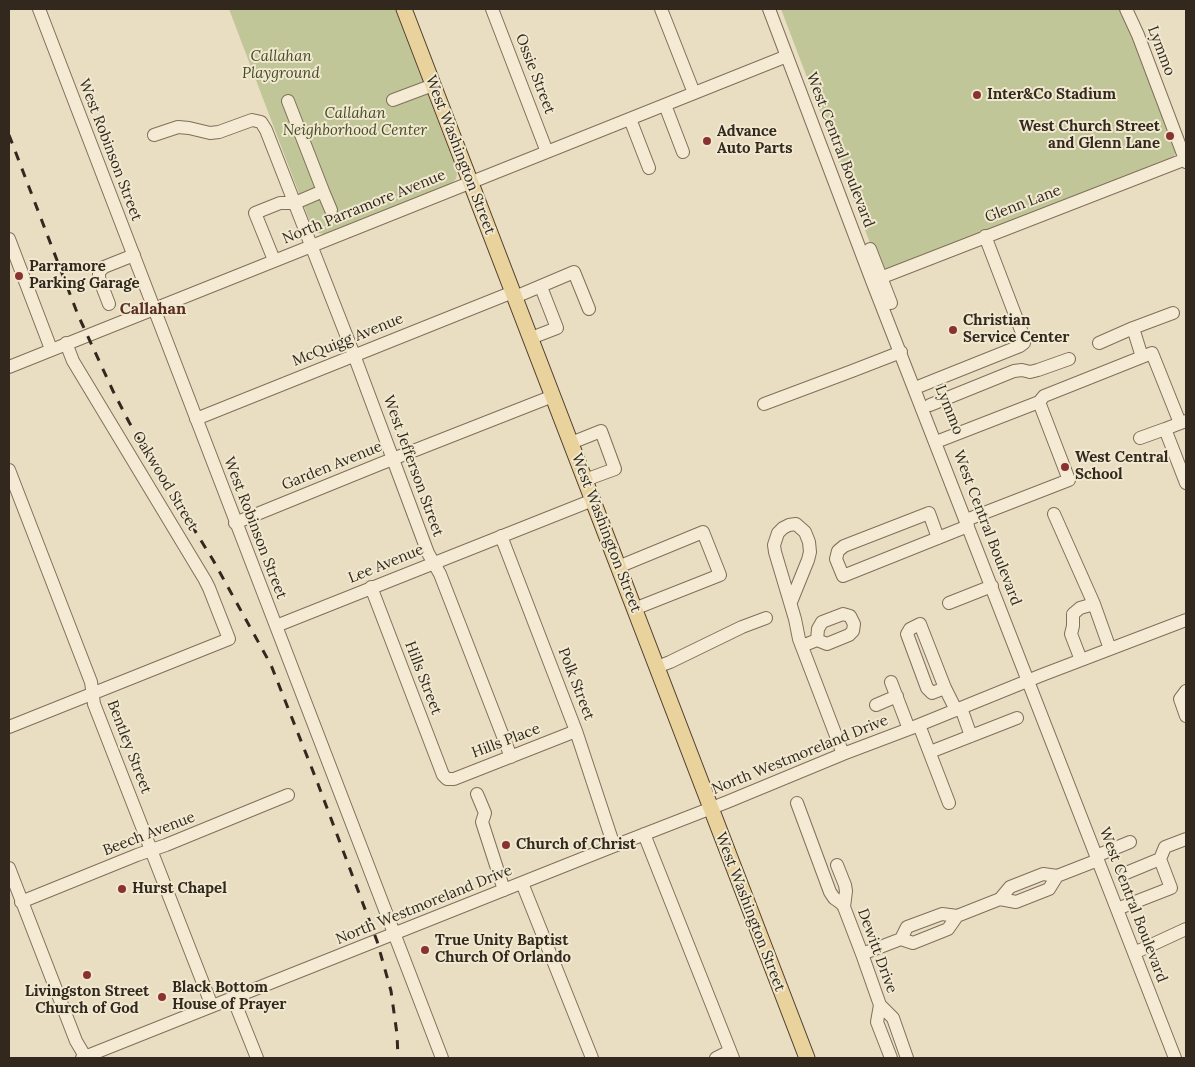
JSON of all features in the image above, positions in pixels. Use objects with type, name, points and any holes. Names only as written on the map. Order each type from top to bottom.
[{"type":"main road","name":"West Washington Street","points":[[404,9],[807,1058]]},
{"type":"street","name":"West Robinson Street","points":[[39,9],[442,1058]]},
{"type":"street","name":"Ossie Street","points":[[492,9],[547,152]]},
{"type":"street","points":[[661,9],[694,93]]},
{"type":"street","name":"West Central Boulevard","points":[[769,9],[877,279],[901,352],[918,386],[940,441],[1028,681],[1175,1058]]},
{"type":"street","name":"Lymmo","points":[[777,9],[918,386],[930,405],[940,441]]},
{"type":"street","name":"Lymmo","points":[[1126,9],[1138,35],[1186,160]]},
{"type":"street","points":[[1134,9],[1186,144]]},
{"type":"street","name":"North Parramore Avenue","points":[[9,366],[787,56]]},
{"type":"street","points":[[393,100],[433,84]]},
{"type":"street","points":[[288,101],[331,210]]},
{"type":"street","points":[[665,105],[684,152]]},
{"type":"street","points":[[630,119],[649,168]]},
{"type":"street","name":"West Jefferson Street","points":[[154,135],[178,127],[210,133],[219,132],[252,120],[261,122],[266,130],[312,245],[428,553],[440,574],[511,756]]},
{"type":"street","name":"Glenn Lane","points":[[877,279],[1186,160]]},
{"type":"street","points":[[274,260],[254,213],[280,203],[295,202],[323,191]]},
{"type":"street","points":[[918,386],[1024,343],[1024,338],[985,236]]},
{"type":"street","points":[[9,239],[51,349]]},
{"type":"street","points":[[109,304],[99,278],[99,272],[104,267],[134,255]]},
{"type":"street","name":"McQuigg Avenue","points":[[196,419],[354,355],[514,294],[541,287],[574,272],[589,309]]},
{"type":"street","points":[[531,338],[557,328],[541,287]]},
{"type":"street","points":[[1099,343],[1172,313]]},
{"type":"street","points":[[1133,328],[1142,357]]},
{"type":"street","name":"Oakwood Street","points":[[66,343],[73,361],[205,580],[229,639],[93,694]]},
{"type":"street","points":[[764,404],[901,352]]},
{"type":"street","points":[[940,441],[1039,402],[1044,396],[1152,353],[1183,422],[1140,438]]},
{"type":"street","points":[[930,405],[1014,371],[1030,372],[1069,358]]},
{"type":"street","name":"Garden Avenue","points":[[235,523],[393,458],[553,396]]},
{"type":"street","points":[[938,538],[928,513],[844,546],[838,551],[836,559],[843,576],[938,538],[969,521],[1069,480],[1039,402]]},
{"type":"street","points":[[1165,429],[1186,483]]},
{"type":"street","points":[[571,443],[600,431],[615,469],[585,480]]},
{"type":"street","name":"Bentley Street","points":[[9,470],[91,682],[94,704],[212,1006]]},
{"type":"street","name":"Lee Avenue","points":[[276,626],[593,500]]},
{"type":"street","points":[[1054,514],[1094,604],[1110,647]]},
{"type":"street","points":[[969,521],[1035,671],[1080,658],[1186,620]]},
{"type":"street","points":[[790,602],[810,552],[805,532],[796,524],[789,525],[778,533],[774,545],[775,552],[799,639],[843,754]]},
{"type":"street","points":[[618,567],[703,532],[720,575],[634,608]]},
{"type":"street","name":"Polk Street","points":[[501,536],[576,731],[614,846]]},
{"type":"street","points":[[949,603],[992,586]]},
{"type":"street","name":"Hills Street","points":[[371,587],[442,775],[447,779]]},
{"type":"street","points":[[1080,658],[1071,634],[1073,614],[1080,608],[1094,604]]},
{"type":"street","points":[[1110,647],[1186,614]]},
{"type":"street","points":[[657,667],[742,627],[766,618]]},
{"type":"street","points":[[920,624],[945,688],[971,736]]},
{"type":"street","points":[[802,646],[817,640]]},
{"type":"street","name":"North Westmoreland Drive","points":[[84,1058],[710,809],[1028,681],[1080,658]]},
{"type":"street","points":[[891,682],[914,727],[930,752],[949,802]]},
{"type":"street","points":[[1186,691],[1180,699],[1186,716]]},
{"type":"street","points":[[9,727],[93,694]]},
{"type":"street","points":[[876,704],[897,696]]},
{"type":"street","points":[[930,752],[1017,718]]},
{"type":"street","name":"Hills Place","points":[[447,779],[454,779],[576,731]]},
{"type":"street","points":[[477,794],[485,813],[482,822],[504,890]]},
{"type":"street","name":"Beech Avenue","points":[[22,902],[288,796]]},
{"type":"street","name":"Dewitt Drive","points":[[796,803],[830,892],[844,907],[880,1006],[892,1018],[907,1058]]},
{"type":"street","points":[[644,834],[732,1055],[716,1058]]},
{"type":"street","points":[[1117,909],[1171,888],[1160,859],[1165,847],[1186,839]]},
{"type":"street","points":[[862,954],[900,939],[908,927],[942,914],[957,916],[1000,899],[1010,887],[1043,874],[1057,876],[1130,842]]},
{"type":"street","points":[[1126,872],[1160,859]]},
{"type":"street","name":"Dewitt Drive","points":[[837,865],[846,891],[844,907]]},
{"type":"street","points":[[9,868],[84,1058]]},
{"type":"street","points":[[522,883],[592,1058]]},
{"type":"street","points":[[1134,953],[1186,929]]},
{"type":"street","points":[[233,998],[257,1058]]},
{"type":"street","name":"Dewitt Drive","points":[[880,1006],[877,1022],[891,1058]]},
{"type":"green space","name":"Callahan Neighborhood Center","points":[[229,9],[395,9],[453,161],[457,174],[456,179],[452,183],[324,234],[318,233],[311,225]]},
{"type":"green space","name":"Inter&Co Stadium","points":[[781,9],[1122,9],[1176,153],[1172,158],[884,270],[878,264]]},
{"type":"railway","points":[[9,135],[78,315],[113,391],[149,456],[213,560],[271,665],[377,941],[391,991],[398,1058]]},
{"type":"place","name":"Inter&Co Stadium","points":[[977,95]]},
{"type":"place","name":"West Church Street and Glenn Lane","points":[[1170,136]]},
{"type":"place","name":"Advance Auto Parts","points":[[707,141]]},
{"type":"place","name":"Parramore Parking Garage","points":[[19,276]]},
{"type":"place","name":"Christian Service Center","points":[[953,330]]},
{"type":"place","name":"West Central School","points":[[1065,467]]},
{"type":"place","name":"Church of Christ","points":[[506,845]]},
{"type":"place","name":"Hurst Chapel","points":[[122,889]]},
{"type":"place","name":"True Unity Baptist Church Of Orlando","points":[[425,950]]},
{"type":"place","name":"Livingston Street Church of God","points":[[87,975]]},
{"type":"place","name":"Black Bottom House of Prayer","points":[[162,997]]},
{"type":"district","name":"Callahan","points":[[153,309]]},
{"type":"park label","name":"Callahan Playground","points":[[281,66]]}]
